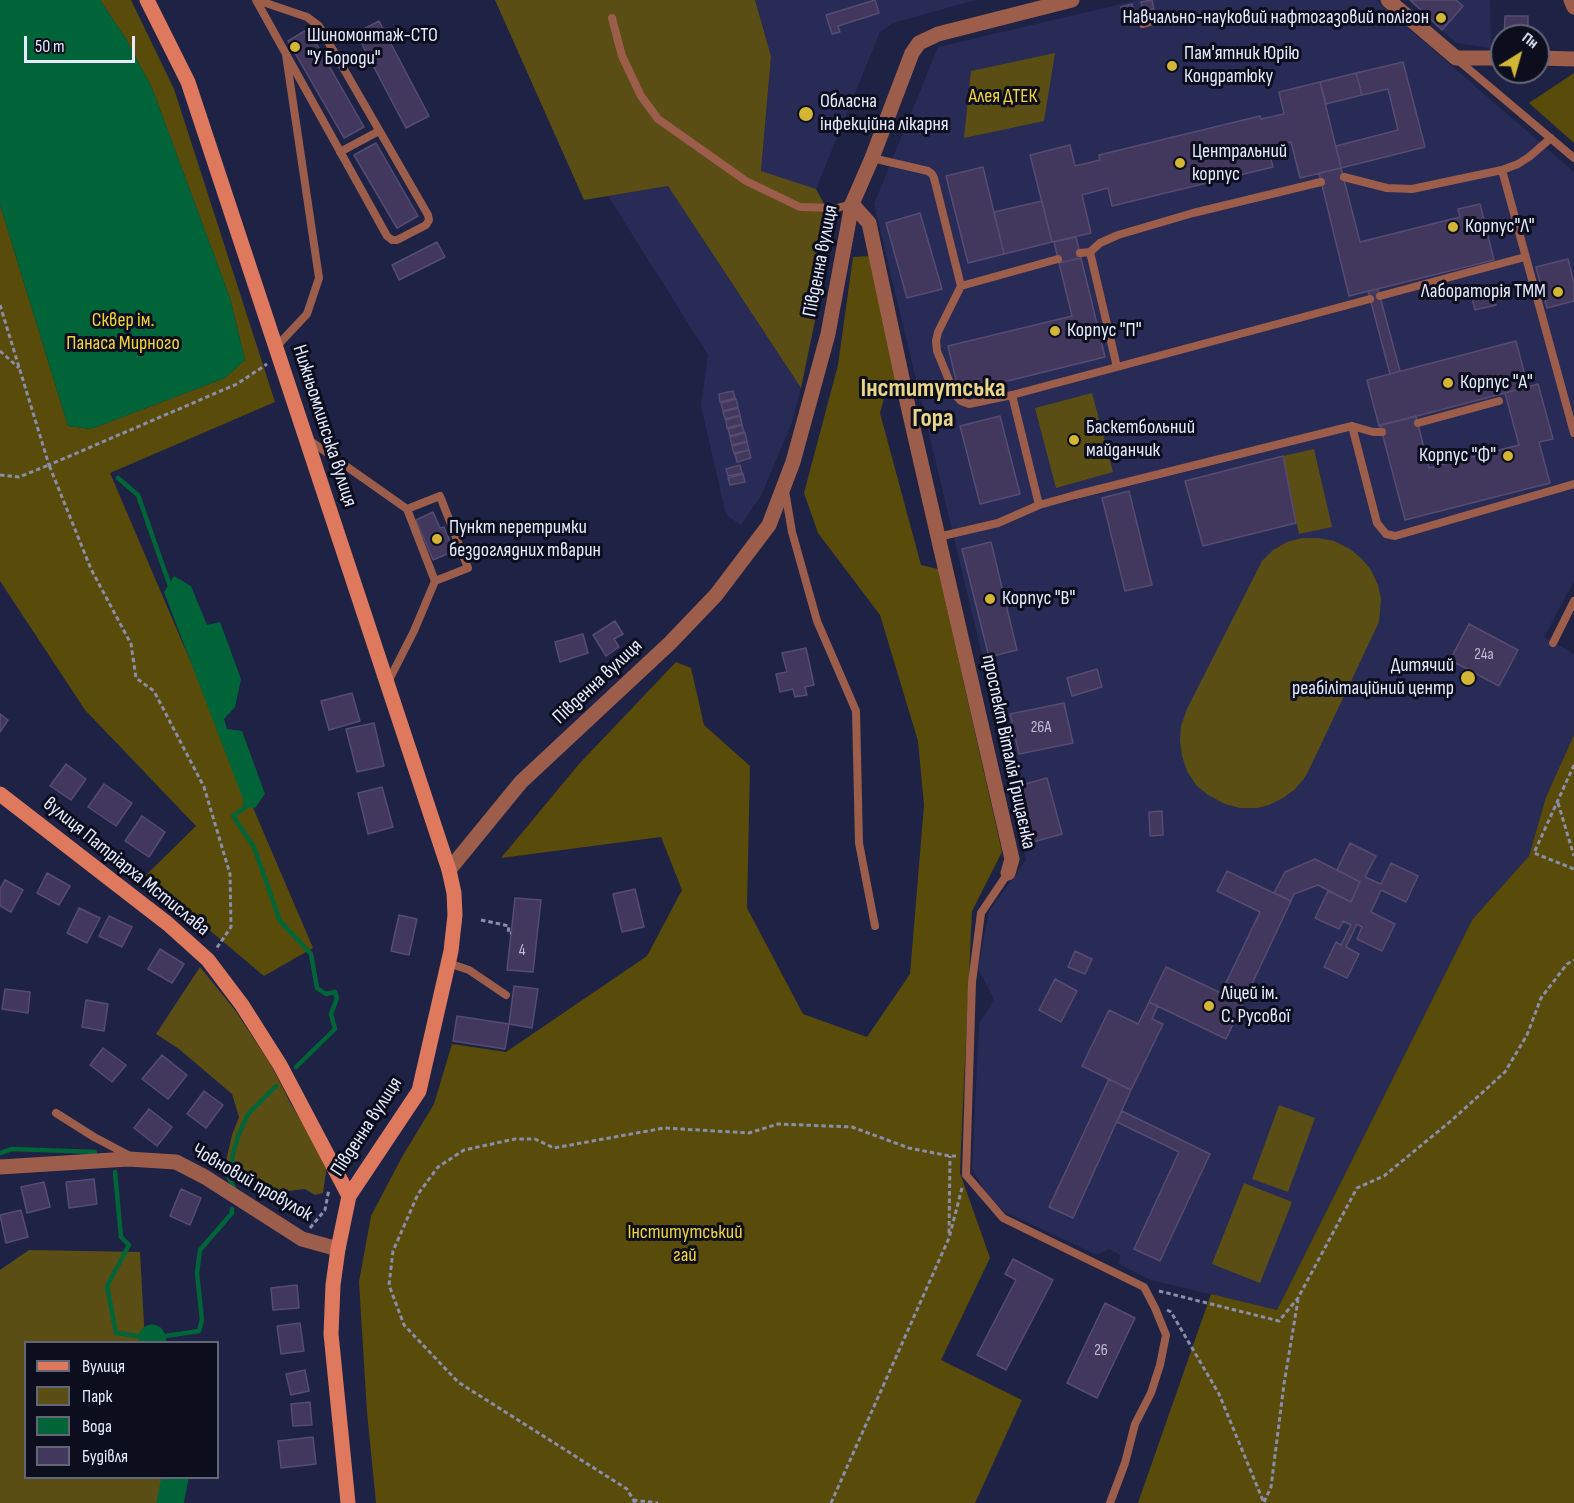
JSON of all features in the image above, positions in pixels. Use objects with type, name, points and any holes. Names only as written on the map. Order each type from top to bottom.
[{"type":"main road","name":"Нижньомлинська вулиця","points":[[147,0],[188,82],[449,870]]},
{"type":"main road","name":"вулиця Патріарха Мстислава","points":[[0,794],[168,924],[208,960],[242,1005],[280,1065],[349,1196]]},
{"type":"main road","name":"Південна вулиця","points":[[348,1503],[331,1334],[333,1285],[338,1249],[349,1196],[419,1091],[448,963],[454,915],[454,893],[449,870]]},
{"type":"street","name":"Південна вулиця","points":[[449,870],[521,782],[670,643],[716,595],[769,525],[793,462],[828,334],[852,204],[912,52],[919,43],[938,34],[1072,0]]},
{"type":"street","points":[[1388,0],[1456,58],[1490,58]]},
{"type":"street","points":[[1571,0],[1574,8]]},
{"type":"street","points":[[1550,58],[1574,59]]},
{"type":"street","name":"проспект Віталія Грицаєнка","points":[[852,204],[869,224],[908,406],[1012,859],[1008,873]]},
{"type":"street","name":"Човновий провулок","points":[[0,1167],[128,1159],[176,1162],[206,1178],[302,1239],[338,1249]]},
{"type":"lane","points":[[257,0],[307,17],[319,26],[428,215],[429,220],[426,225],[397,240],[392,240],[387,236],[257,0]]},
{"type":"lane","points":[[612,18],[622,56],[641,96],[658,120],[746,181],[800,207],[837,208],[852,204]]},
{"type":"lane","points":[[1143,24],[1160,20]]},
{"type":"lane","points":[[277,352],[307,314],[319,278],[286,54]]},
{"type":"lane","points":[[1456,58],[1574,158]]},
{"type":"lane","points":[[340,152],[380,131]]},
{"type":"lane","points":[[1344,177],[1387,188],[1412,189],[1502,170],[1518,164],[1551,138]]},
{"type":"lane","points":[[872,158],[928,171],[932,174],[961,286],[938,332],[937,351],[955,395],[960,401],[969,404],[1011,395],[1370,299]]},
{"type":"lane","points":[[1502,170],[1574,433]]},
{"type":"lane","points":[[1080,254],[1090,252],[1100,243],[1118,235],[1193,213],[1321,182]]},
{"type":"lane","points":[[1090,252],[1117,367]]},
{"type":"lane","points":[[1380,296],[1525,257]]},
{"type":"lane","points":[[961,286],[1058,259]]},
{"type":"lane","points":[[1011,395],[1039,505]]},
{"type":"lane","points":[[1418,423],[1498,401]]},
{"type":"lane","points":[[938,537],[998,523],[1039,505],[1352,426],[1382,432]]},
{"type":"lane","points":[[1352,426],[1377,524],[1386,534],[1395,536],[1574,484]]},
{"type":"lane","points":[[305,437],[407,509],[435,581],[414,631],[387,683]]},
{"type":"lane","points":[[784,487],[792,532],[817,621],[856,711],[859,843],[875,926]]},
{"type":"lane","points":[[407,509],[440,496],[468,568],[435,581]]},
{"type":"lane","points":[[1553,643],[1574,602]]},
{"type":"lane","name":"проспект Віталія Грицаєнка","points":[[966,1174],[972,982],[981,913],[1008,873]]},
{"type":"lane","points":[[448,963],[469,970],[506,995]]},
{"type":"lane","points":[[56,1113],[94,1137],[141,1160]]},
{"type":"lane","points":[[966,1174],[1003,1218],[1144,1287],[1149,1296],[1166,1335],[1152,1393],[1136,1424],[1110,1503]]},
{"type":"path","points":[[0,305],[49,465],[91,568],[131,644],[136,678],[154,691],[204,787],[230,874],[231,927],[208,960]]},
{"type":"path","points":[[0,351],[19,368]]},
{"type":"path","points":[[0,475],[19,477],[237,384],[277,352]]},
{"type":"path","points":[[1574,765],[1534,853],[1574,869]]},
{"type":"path","points":[[1557,802],[1574,856]]},
{"type":"path","points":[[481,920],[509,926],[508,933],[511,933]]},
{"type":"path","points":[[1144,1287],[1279,1321],[1298,1298],[1358,1188],[1384,1176],[1452,1120],[1505,1072],[1527,1035],[1541,998],[1567,964],[1574,960]]},
{"type":"path","points":[[658,1503],[634,1501],[627,1489],[602,1472],[458,1382],[404,1325],[389,1286],[393,1251],[418,1194],[438,1167],[464,1150],[515,1138],[535,1139],[554,1148],[664,1128],[749,1133],[778,1124],[852,1127],[909,1148],[950,1156],[966,1154]]},
{"type":"path","points":[[949,1238],[950,1156]]},
{"type":"path","points":[[302,1239],[325,1210],[333,1166]]},
{"type":"path","points":[[831,1503],[949,1238],[966,1174]]},
{"type":"path","points":[[1149,1296],[1171,1312],[1219,1394],[1264,1503]]},
{"type":"path","points":[[1264,1503],[1271,1487],[1298,1298]]},
{"type":"shaded area","name":"Обласна інфекційна лікарня","points":[[755,0],[976,0],[893,23],[880,32],[816,189],[761,172],[771,56]]},
{"type":"shaded area","points":[[1138,0],[1376,0],[1574,172],[1574,581],[1544,637],[1574,654],[1574,735],[1546,797],[1529,856],[1472,920],[1277,1310],[1151,1280],[1119,1264],[1120,1255],[1109,1249],[1097,1255],[1003,1211],[984,1190],[972,1169],[979,1024],[994,999],[978,969],[989,911],[1026,860],[986,672],[874,204],[938,47]]},
{"type":"shaded area","points":[[1410,0],[1490,0],[1490,48],[1456,43]]},
{"type":"shaded area","points":[[668,186],[801,388],[792,422],[761,496],[741,525],[726,515],[701,406],[708,355],[608,196]]},
{"type":"green space","points":[[100,0],[131,0],[174,89],[275,402],[110,473],[313,948],[264,976],[145,876],[196,826],[85,710],[0,581],[0,205],[68,426],[91,429],[225,378],[245,360],[230,298],[152,88],[126,39]]},
{"type":"green space","points":[[495,0],[755,0],[771,56],[761,171],[816,189],[835,224],[801,388],[668,186],[584,200]]},
{"type":"green space","name":"Алея ДТЕК","points":[[1055,53],[1044,121],[964,138],[971,71]]},
{"type":"green space","points":[[1574,73],[1574,143],[1529,103]]},
{"type":"green space","name":"Інститутський гай","points":[[870,256],[899,394],[884,399],[880,413],[921,565],[938,569],[1002,852],[972,911],[960,1173],[990,1258],[941,1360],[1022,1400],[975,1503],[376,1503],[367,1412],[359,1282],[371,1216],[402,1157],[434,1104],[452,1044],[506,1052],[647,956],[682,890],[661,837],[501,858],[579,764],[676,662],[691,668],[704,725],[750,766],[747,908],[803,1014],[867,1037],[910,974],[924,805],[918,741],[880,615],[818,533],[804,493],[838,365],[853,257]]},
{"type":"green space","name":"Баскетбольний майданчик","points":[[1092,393],[1113,472],[1056,488],[1035,408]]},
{"type":"green space","points":[[1314,449],[1332,527],[1299,534],[1283,456]]},
{"type":"green space","points":[[1302,538],[1334,541],[1350,549],[1362,559],[1371,570],[1378,585],[1381,599],[1379,622],[1303,780],[1294,790],[1269,805],[1240,808],[1225,804],[1196,785],[1187,771],[1182,756],[1181,726],[1187,709],[1262,561],[1273,550],[1287,542]]},
{"type":"green space","points":[[1574,735],[1574,1503],[1138,1503],[1211,1294],[1277,1310],[1472,920],[1529,856],[1546,797]]},
{"type":"green space","points":[[200,967],[235,1010],[271,1065],[327,1165],[323,1193],[315,1195],[305,1189],[288,1191],[275,1200],[251,1186],[226,1161],[239,1117],[232,1094],[179,1049],[156,1034]]},
{"type":"green space","points":[[1279,1105],[1315,1118],[1288,1192],[1252,1179]]},
{"type":"green space","points":[[1244,1183],[1292,1202],[1260,1283],[1212,1264]]},
{"type":"green space","points":[[29,1250],[140,1252],[145,1341],[24,1341],[24,1479],[166,1479],[162,1503],[0,1503],[0,1270]]},
{"type":"water","points":[[0,0],[100,0],[126,39],[152,88],[230,298],[245,360],[225,378],[91,429],[68,426],[0,205]]},
{"type":"water","points":[[174,576],[191,586],[207,625],[220,622],[241,679],[235,707],[224,719],[227,729],[242,731],[265,794],[255,808],[246,807],[164,592]]},
{"type":"building","points":[[875,0],[879,13],[838,26],[840,32],[832,34],[826,15]]},
{"type":"building","points":[[1152,0],[1154,9],[1143,11],[1141,2]]},
{"type":"building","name":"Навчально-науковий нафтогазовий полігон","points":[[1410,0],[1456,0],[1463,6],[1442,30]]},
{"type":"building","points":[[1132,4],[1134,13],[1123,16],[1121,7]]},
{"type":"building","points":[[1505,16],[1528,16],[1528,24],[1505,24]]},
{"type":"building","points":[[379,21],[429,116],[406,128],[356,33]]},
{"type":"building","points":[[308,29],[364,127],[344,138],[288,41]]},
{"type":"building","points":[[1403,62],[1425,147],[1341,168],[1336,146],[1398,130],[1388,89],[1362,95],[1356,73]]},
{"type":"building","points":[[1356,73],[1362,95],[1326,104],[1320,82]]},
{"type":"building","name":"Центральний корпус","points":[[1320,82],[1341,168],[1300,178],[1291,142],[1268,148],[1273,167],[1112,206],[1108,188],[1082,195],[1091,233],[1052,242],[1030,155],[1070,145],[1075,166],[1100,160],[1099,155],[1260,116],[1261,119],[1284,114],[1279,92]]},
{"type":"building","points":[[376,143],[418,216],[397,228],[354,155]]},
{"type":"building","points":[[983,167],[1004,254],[968,263],[946,176]]},
{"type":"building","name":"Корпус\"Л\"","points":[[1341,168],[1360,242],[1460,217],[1458,209],[1480,204],[1494,260],[1349,296],[1319,173]]},
{"type":"building","points":[[1042,201],[1052,242],[1004,254],[994,212]]},
{"type":"building","points":[[920,213],[942,289],[907,298],[886,223]]},
{"type":"building","points":[[1076,237],[1081,258],[1059,263],[1054,242]]},
{"type":"building","points":[[437,242],[445,257],[399,280],[392,265]]},
{"type":"building","name":"Корпус \"П\"","points":[[1081,258],[1105,357],[959,393],[948,346],[1072,316],[1059,263]]},
{"type":"building","name":"Лабораторія ТММ","points":[[1568,259],[1574,283],[1574,301],[1547,308],[1536,267]]},
{"type":"building","points":[[1378,289],[1400,371],[1390,374],[1368,291]]},
{"type":"building","points":[[1492,292],[1496,305],[1475,310],[1472,298]]},
{"type":"building","name":"Корпус \"А\"","points":[[1516,341],[1528,387],[1379,426],[1367,380]]},
{"type":"building","name":"Корпус \"Ф\"","points":[[1538,384],[1553,439],[1539,442],[1550,483],[1405,520],[1380,425],[1416,416],[1429,468],[1519,445],[1505,393]]},
{"type":"building","points":[[733,391],[735,398],[720,402],[719,394]]},
{"type":"building","points":[[736,399],[738,407],[723,411],[721,403]]},
{"type":"building","points":[[738,408],[740,415],[725,419],[723,412]]},
{"type":"building","points":[[740,416],[742,424],[727,428],[726,420]]},
{"type":"building","points":[[1000,416],[1020,494],[980,504],[960,426]]},
{"type":"building","points":[[742,425],[744,432],[730,436],[728,429]]},
{"type":"building","points":[[745,433],[747,441],[732,445],[730,437]]},
{"type":"building","points":[[747,442],[749,450],[734,453],[732,446]]},
{"type":"building","points":[[749,450],[751,458],[737,462],[735,454]]},
{"type":"building","points":[[1283,456],[1296,523],[1203,546],[1185,481]]},
{"type":"building","points":[[740,465],[742,473],[728,476],[726,469]]},
{"type":"building","points":[[743,474],[745,482],[730,485],[728,478]]},
{"type":"building","points":[[1129,491],[1152,585],[1125,591],[1102,498]]},
{"type":"building","name":"Пункт перетримки бездоглядних тварин","points":[[433,512],[440,528],[444,527],[454,551],[433,560],[416,520]]},
{"type":"building","name":"Корпус \"В\"","points":[[991,542],[1017,650],[989,657],[962,549]]},
{"type":"building","points":[[615,621],[623,634],[614,639],[619,647],[606,656],[593,635]]},
{"type":"building","points":[[1469,624],[1518,650],[1499,686],[1450,660]]},
{"type":"building","points":[[583,634],[588,653],[560,662],[555,642]]},
{"type":"building","points":[[806,648],[814,685],[805,687],[807,695],[795,697],[793,689],[780,692],[776,674],[787,672],[782,653]]},
{"type":"building","points":[[1097,669],[1102,687],[1072,696],[1067,678]]},
{"type":"building","points":[[352,693],[360,721],[329,730],[321,701]]},
{"type":"building","points":[[1064,703],[1073,743],[1019,754],[1010,714]]},
{"type":"building","points":[[0,714],[8,720],[0,732]]},
{"type":"building","points":[[374,723],[384,766],[357,772],[346,729]]},
{"type":"building","points":[[66,764],[86,779],[71,800],[50,786]]},
{"type":"building","points":[[1047,778],[1062,834],[1033,842],[1018,786]]},
{"type":"building","points":[[104,784],[132,803],[116,826],[88,807]]},
{"type":"building","points":[[382,787],[393,827],[368,834],[358,793]]},
{"type":"building","points":[[1162,811],[1163,835],[1150,836],[1149,812]]},
{"type":"building","points":[[142,816],[165,832],[149,857],[125,841]]},
{"type":"building","points":[[1350,843],[1376,856],[1365,877],[1381,884],[1391,863],[1418,876],[1406,902],[1381,890],[1371,912],[1395,924],[1382,951],[1357,939],[1362,927],[1357,924],[1346,947],[1359,954],[1347,978],[1324,967],[1336,942],[1341,945],[1351,925],[1343,921],[1339,929],[1315,918],[1328,891],[1351,902],[1360,882],[1337,870]]},
{"type":"building","points":[[1315,859],[1360,882],[1351,902],[1318,885],[1294,894],[1291,901],[1274,893],[1285,872]]},
{"type":"building","points":[[1227,871],[1291,901],[1226,1039],[1149,1002],[1166,967],[1221,993],[1260,912],[1217,891]]},
{"type":"building","points":[[47,873],[70,886],[59,905],[37,893]]},
{"type":"building","points":[[5,880],[23,890],[11,912],[0,906],[0,889]]},
{"type":"building","points":[[635,889],[644,927],[622,932],[613,894]]},
{"type":"building","points":[[515,898],[541,900],[533,972],[507,970]]},
{"type":"building","points":[[79,908],[100,918],[87,943],[67,933]]},
{"type":"building","points":[[399,915],[417,919],[409,955],[391,951]]},
{"type":"building","points":[[109,916],[132,927],[122,947],[99,936]]},
{"type":"building","points":[[160,949],[184,964],[172,983],[148,969]]},
{"type":"building","points":[[1075,951],[1092,959],[1085,974],[1068,967]]},
{"type":"building","points":[[1055,979],[1077,991],[1061,1022],[1039,1010]]},
{"type":"building","points":[[514,986],[538,989],[532,1028],[509,1024]]},
{"type":"building","points":[[5,989],[30,992],[28,1013],[2,1009]]},
{"type":"building","points":[[86,1000],[108,1004],[104,1031],[82,1027]]},
{"type":"building","points":[[1149,1002],[1158,1006],[1152,1019],[1163,1024],[1131,1090],[1082,1066],[1109,1010],[1138,1024]]},
{"type":"building","points":[[457,1016],[509,1024],[505,1049],[453,1041]]},
{"type":"building","points":[[103,1048],[126,1065],[112,1082],[90,1065]]},
{"type":"building","points":[[162,1055],[187,1075],[168,1099],[142,1079]]},
{"type":"building","points":[[1109,1079],[1131,1090],[1073,1218],[1049,1207]]},
{"type":"building","points":[[204,1091],[223,1105],[206,1128],[187,1114]]},
{"type":"building","points":[[149,1109],[172,1127],[157,1146],[134,1128]]},
{"type":"building","points":[[1122,1111],[1210,1154],[1160,1261],[1134,1249],[1179,1152],[1117,1122]]},
{"type":"building","points":[[94,1179],[97,1204],[69,1208],[66,1182]]},
{"type":"building","points":[[44,1182],[50,1207],[27,1213],[21,1187]]},
{"type":"building","points":[[181,1189],[201,1198],[190,1225],[170,1216]]},
{"type":"building","points":[[21,1210],[28,1237],[6,1243],[0,1215]]},
{"type":"building","points":[[1013,1259],[1053,1280],[1006,1370],[977,1355],[1016,1280],[1005,1274]]},
{"type":"building","points":[[297,1285],[299,1308],[273,1310],[271,1288]]},
{"type":"building","points":[[1105,1303],[1135,1318],[1097,1398],[1067,1383]]},
{"type":"building","points":[[300,1323],[304,1351],[281,1354],[277,1326]]},
{"type":"building","points":[[305,1370],[309,1391],[291,1395],[286,1374]]},
{"type":"building","points":[[310,1402],[312,1425],[293,1426],[291,1404]]},
{"type":"building","points":[[313,1437],[316,1464],[281,1468],[278,1441]]},
{"type":"waterway","points":[[118,478],[138,495],[171,589]]},
{"type":"waterway","points":[[245,804],[246,807],[233,816],[254,847],[280,921],[311,954],[317,988],[326,994],[335,992],[337,998],[331,1014],[335,1029],[296,1067]]},
{"type":"waterway","points":[[235,1190],[229,1178],[238,1136],[248,1114],[276,1086]]},
{"type":"waterway","points":[[0,1153],[12,1149],[95,1152]]},
{"type":"waterway","points":[[115,1172],[121,1237],[129,1245],[107,1286],[116,1333],[152,1338],[199,1331],[202,1320],[197,1273],[200,1250],[232,1213],[232,1209]]},
{"type":"waterway","points":[[170,1503],[175,1479]]},
{"type":"place","name":"Навчально-науковий нафтогазовий полігон","points":[[1441,18]]},
{"type":"place","name":"Шиномонтаж-СТО \"У Бороди\"","points":[[295,47]]},
{"type":"place","name":"Пам'ятник Юрію Кондратюку","points":[[1172,66]]},
{"type":"place","name":"Обласна інфекційна лікарня","points":[[806,114]]},
{"type":"place","name":"Центральний корпус","points":[[1180,163]]},
{"type":"place","name":"Корпус\"Л\"","points":[[1453,227]]},
{"type":"place","name":"Лабораторія ТММ","points":[[1558,292]]},
{"type":"place","name":"Корпус \"П\"","points":[[1055,331]]},
{"type":"place","name":"Корпус \"А\"","points":[[1448,383]]},
{"type":"place","name":"Баскетбольний майданчик","points":[[1074,440]]},
{"type":"place","name":"Корпус \"Ф\"","points":[[1508,456]]},
{"type":"place","name":"Пункт перетримки бездоглядних тварин","points":[[437,539]]},
{"type":"place","name":"Корпус \"В\"","points":[[990,599]]},
{"type":"place","name":"Дитячий реабілітаційний центр","points":[[1468,678]]},
{"type":"place","name":"Ліцей ім. С. Русової","points":[[1209,1006]]},
{"type":"district","name":"Інститутська Гора","points":[[933,404]]},
{"type":"park label","name":"Сквер ім. Панаса Мирного","points":[[123,332]]}]
